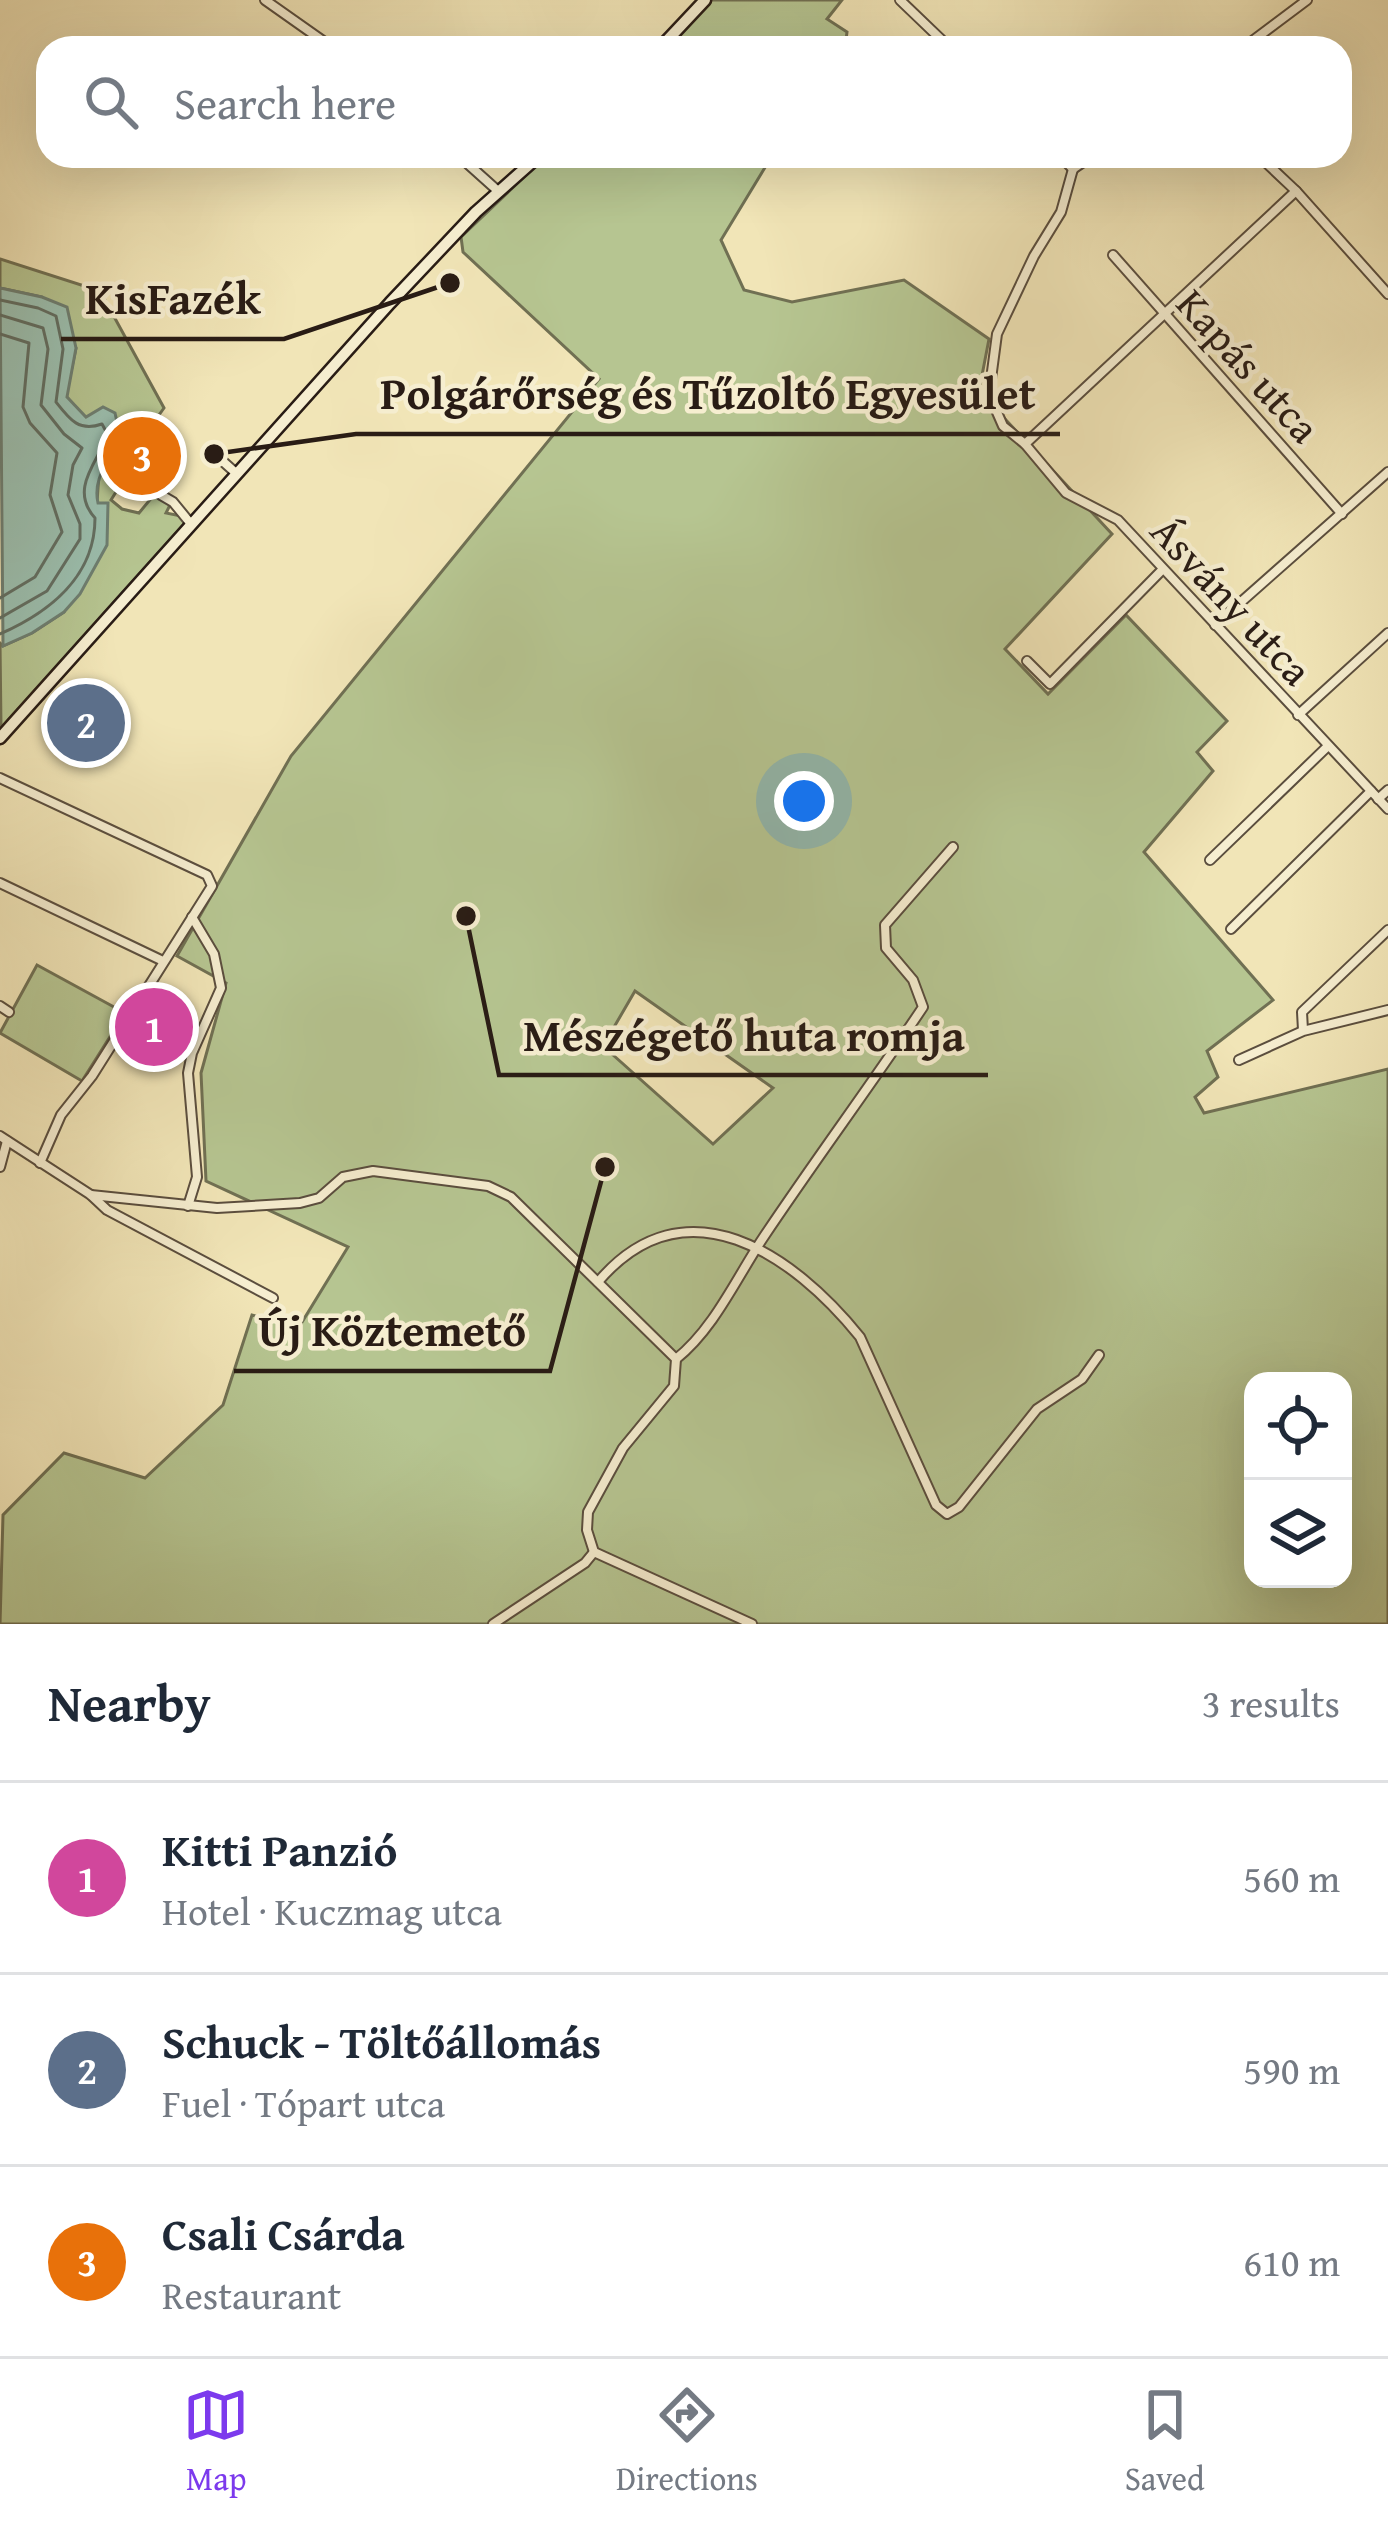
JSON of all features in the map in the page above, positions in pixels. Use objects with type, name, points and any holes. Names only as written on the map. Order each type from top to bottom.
[{"type":"main road","points":[[671,36],[705,0]]},
{"type":"main road","points":[[0,738],[476,212],[525,168]]},
{"type":"street","points":[[266,0],[316,36]]},
{"type":"street","points":[[900,0],[938,36]]},
{"type":"street","points":[[1259,36],[1307,0]]},
{"type":"street","points":[[472,168],[498,191]]},
{"type":"street","points":[[1271,168],[1388,295]]},
{"type":"street","name":"Ásvány utca","points":[[1073,169],[1061,212],[997,334],[988,376],[994,413],[1066,493],[1118,520],[1388,809]]},
{"type":"street","points":[[1024,444],[1296,191]]},
{"type":"street","name":"Kapás utca","points":[[1113,255],[1342,514]]},
{"type":"street","points":[[218,457],[237,474]]},
{"type":"street","points":[[1215,625],[1388,472]]},
{"type":"street","points":[[161,495],[191,524]]},
{"type":"street","points":[[1027,661],[1050,684],[1162,570]]},
{"type":"street","points":[[1298,715],[1388,633]]},
{"type":"street","points":[[1210,860],[1328,746]]},
{"type":"street","points":[[0,778],[212,878],[212,886],[92,1076],[61,1115],[40,1163]]},
{"type":"street","points":[[1231,929],[1374,795],[1388,790]]},
{"type":"street","points":[[752,1624],[594,1552],[586,1530],[588,1512],[622,1448],[674,1386],[676,1359],[724,1301],[923,1007],[913,980],[886,948],[885,926],[953,847]]},
{"type":"street","points":[[0,883],[164,961]]},
{"type":"street","points":[[188,1206],[197,1177],[188,1073],[221,988],[214,954],[192,916]]},
{"type":"street","points":[[1303,1031],[1302,1012],[1388,930]]},
{"type":"street","points":[[1239,1060],[1303,1031],[1388,1010]]},
{"type":"street","points":[[0,1167],[3,1138],[91,1195],[106,1210],[273,1298]]},
{"type":"street","points":[[91,1195],[188,1206],[300,1203],[319,1198],[343,1177],[374,1171],[488,1186],[521,1205],[676,1359]]},
{"type":"street","points":[[598,1282],[616,1260],[670,1233],[716,1232],[758,1246],[831,1305],[860,1337],[936,1504],[947,1514],[959,1507],[1037,1409],[1082,1379],[1099,1354]]},
{"type":"street","points":[[494,1624],[585,1563],[594,1552]]},
{"type":"green space","points":[[709,0],[842,0],[827,19],[847,32],[846,36],[672,36]]},
{"type":"green space","points":[[533,168],[765,168],[721,240],[744,290],[792,302],[904,280],[989,339],[979,391],[1112,534],[1005,649],[1048,694],[1126,615],[1227,721],[1197,752],[1213,771],[1144,852],[1273,1000],[1207,1051],[1218,1077],[1195,1097],[1204,1113],[1388,1069],[1388,1624],[0,1624],[3,1515],[64,1453],[145,1478],[223,1405],[252,1315],[299,1327],[348,1247],[206,1181],[201,1073],[226,983],[177,956],[291,756],[599,379],[463,252],[461,237]],"holes":[[[635,991],[773,1088],[713,1144],[603,1046]]]},
{"type":"green space","points":[[0,259],[100,291],[164,408],[159,415],[162,426],[148,416],[144,424],[138,421],[115,463],[142,484],[121,484],[111,500],[139,513],[153,496],[173,499],[166,513],[181,516],[185,523],[1,728],[0,643],[3,646],[32,633],[64,612],[97,503],[99,472],[114,451],[66,396],[76,348],[42,297],[0,288]]},
{"type":"green space","points":[[37,965],[125,1013],[82,1081],[0,1033]]},
{"type":"water","points":[[0,288],[67,307],[76,348],[67,397],[86,417],[103,407],[115,413],[120,436],[98,485],[98,503],[108,503],[107,545],[80,594],[64,612],[3,646]]},
{"type":"place","name":"KisFazék","points":[[450,283]]},
{"type":"place","name":"Polgárőrség és Tűzoltó Egyesület","points":[[214,454]]},
{"type":"place","name":"Csali Csárda","points":[[142,456]]},
{"type":"place","name":"Schuck - Töltőállomás","points":[[86,723]]},
{"type":"place","name":"Mészégető huta romja","points":[[466,916]]},
{"type":"place","name":"Kitti Panzió","points":[[154,1027]]},
{"type":"place","name":"Új Köztemető","points":[[605,1167]]}]
